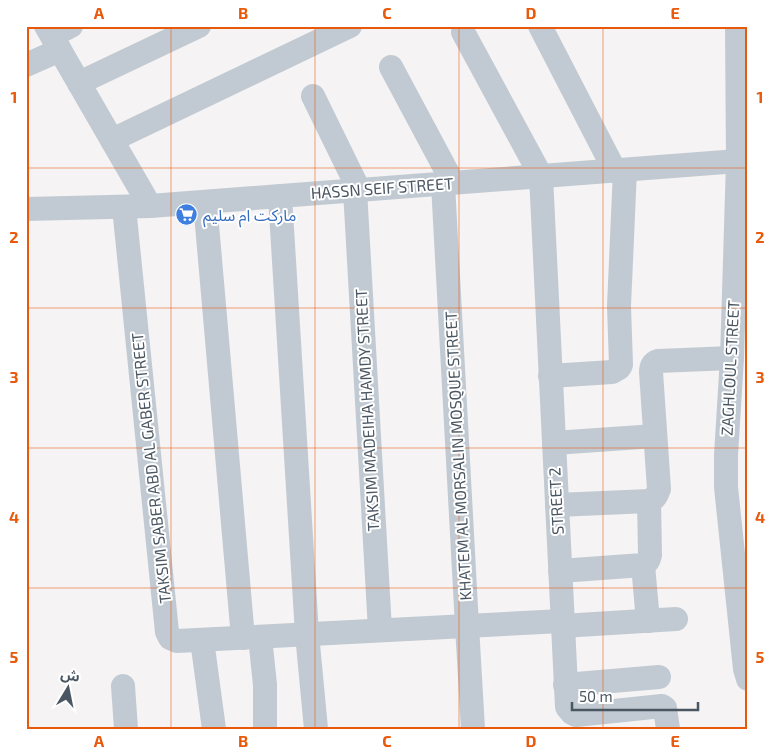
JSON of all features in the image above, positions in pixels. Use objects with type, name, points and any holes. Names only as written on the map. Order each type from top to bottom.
[{"type":"street","points":[[79,83],[198,26]]},
{"type":"street","points":[[112,140],[350,26]]},
{"type":"street","points":[[540,26],[620,170],[619,306],[621,365],[612,372],[550,376]]},
{"type":"street","name":"ZAGHLOUL STREET","points":[[737,26],[738,161],[726,487],[747,672]]},
{"type":"street","points":[[463,32],[541,176]]},
{"type":"street","points":[[26,65],[57,35],[79,83],[150,206]]},
{"type":"street","points":[[391,67],[448,183]]},
{"type":"street","points":[[313,96],[357,190]]},
{"type":"street","name":"HASSN SEIF STREET","points":[[26,209],[124,208],[738,161]]},
{"type":"street","name":"STREET 2","points":[[541,176],[567,707],[572,713],[576,714],[662,706],[666,708],[668,729]]},
{"type":"street","name":"KHATEM AL MORSALIN MOSQUE STREET","points":[[448,183],[467,626],[474,729]]},
{"type":"street","name":"TAKSIM MADEIHA HAMDY STREET","points":[[357,190],[380,630]]},
{"type":"street","points":[[280,196],[307,634],[316,729]]},
{"type":"street","points":[[205,202],[252,637],[265,684],[265,729]]},
{"type":"street","name":"TAKSIM SABER ABD AL GABER STREET","points":[[124,208],[167,632],[170,638],[177,641],[467,626],[676,619]]},
{"type":"street","points":[[557,505],[649,501],[656,497],[658,489],[651,369],[655,362],[658,361],[732,358]]},
{"type":"street","points":[[554,443],[655,436]]},
{"type":"street","points":[[560,571],[643,565],[648,561],[650,555],[649,501]]},
{"type":"street","points":[[643,565],[648,621]]},
{"type":"street","points":[[202,640],[214,729]]},
{"type":"street","points":[[565,686],[658,677]]},
{"type":"street","points":[[123,686],[126,729]]},
{"type":"place","name":"ماركت ام سليم","points":[[187,215]]}]
